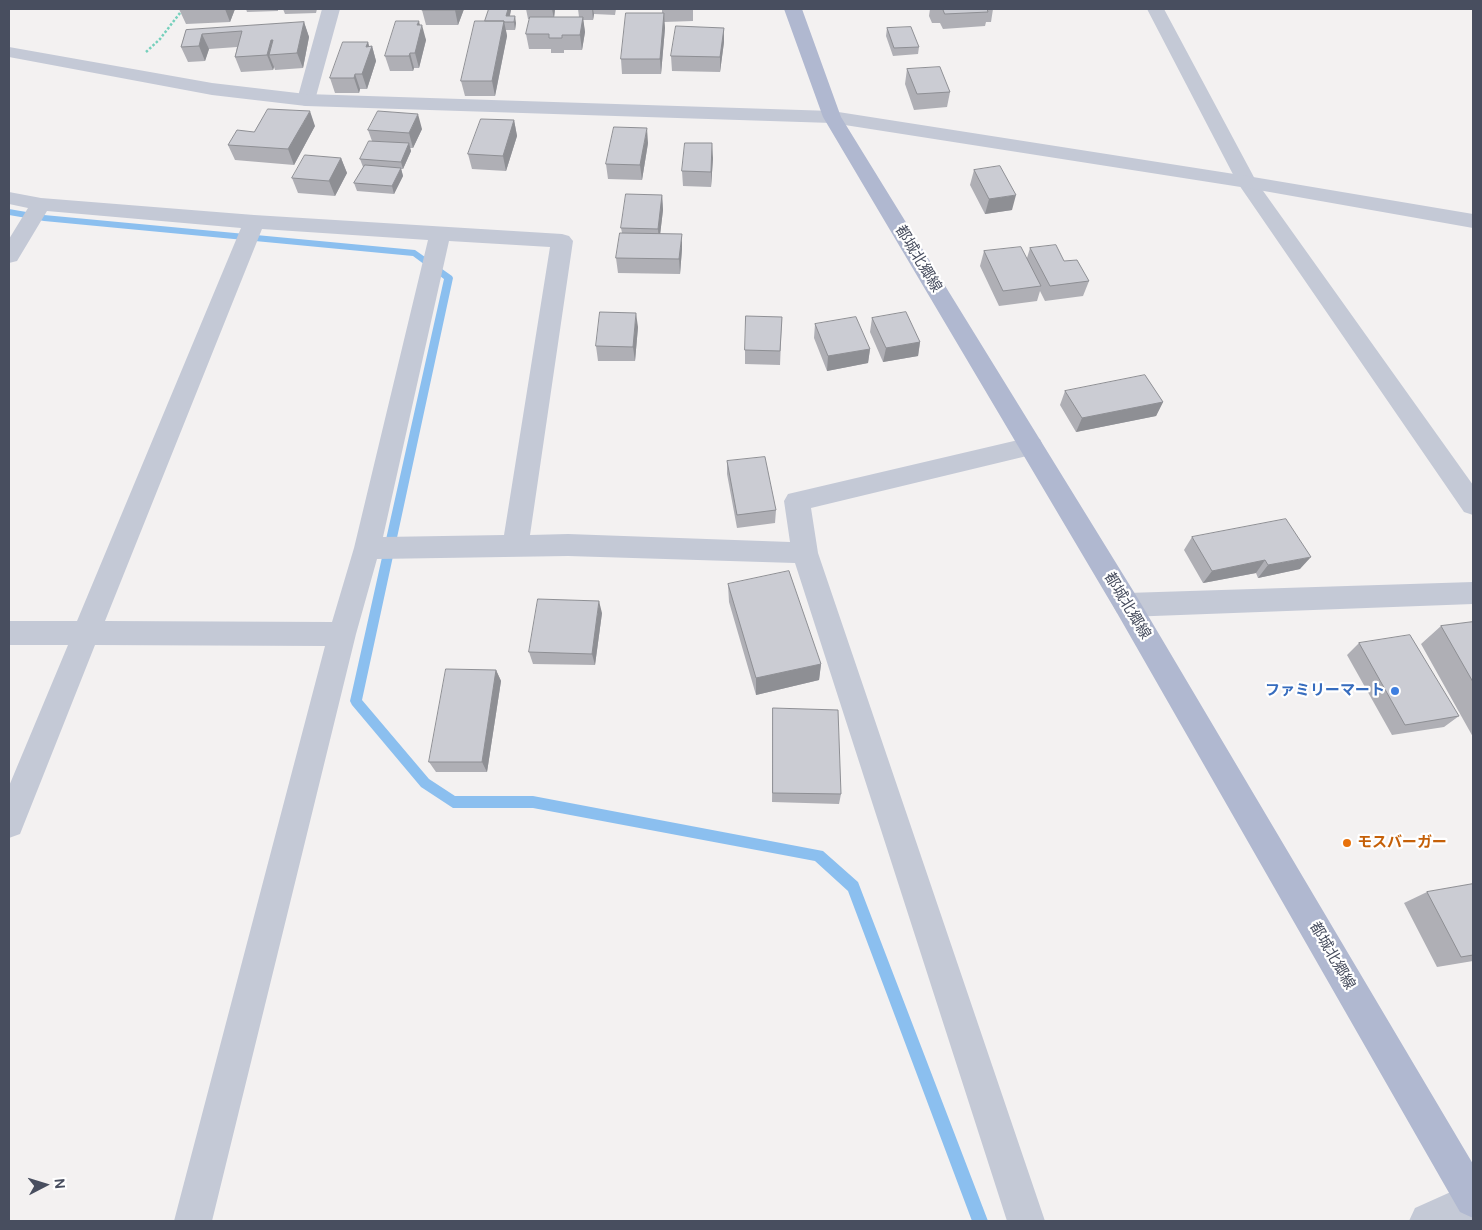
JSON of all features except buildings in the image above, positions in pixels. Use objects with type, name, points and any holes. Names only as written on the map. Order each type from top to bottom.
[{"type":"main road","name":"都城北郷線","points":[[793,9],[832,117],[1127,605],[1473,1200]]},
{"type":"street","points":[[306,100],[331,9]]},
{"type":"street","points":[[1155,9],[1247,182],[1473,505]]},
{"type":"street","points":[[9,52],[212,89],[306,100],[832,117],[1247,182],[1473,221]]},
{"type":"street","points":[[9,198],[41,204],[254,222],[440,235],[562,241],[515,546]]},
{"type":"street","points":[[9,256],[41,204]]},
{"type":"street","points":[[9,823],[254,222]]},
{"type":"street","points":[[193,1221],[342,634],[367,548],[440,235]]},
{"type":"street","points":[[1026,1221],[805,553],[797,501],[1031,446]]},
{"type":"street","points":[[367,548],[568,545],[805,553]]},
{"type":"street","points":[[1127,605],[1473,593]]},
{"type":"street","points":[[9,633],[342,634]]},
{"type":"street","points":[[1428,1221],[1473,1200]]},
{"type":"path","points":[[122,74],[160,39],[183,9]]},
{"type":"waterway","points":[[9,212],[44,218],[415,253],[449,278],[356,701],[425,783],[453,802],[533,802],[818,855],[853,887],[980,1221]]},
{"type":"place","name":"ファミリーマート","points":[[1395,691]]},
{"type":"place","name":"モスバーガー","points":[[1347,843]]}]
